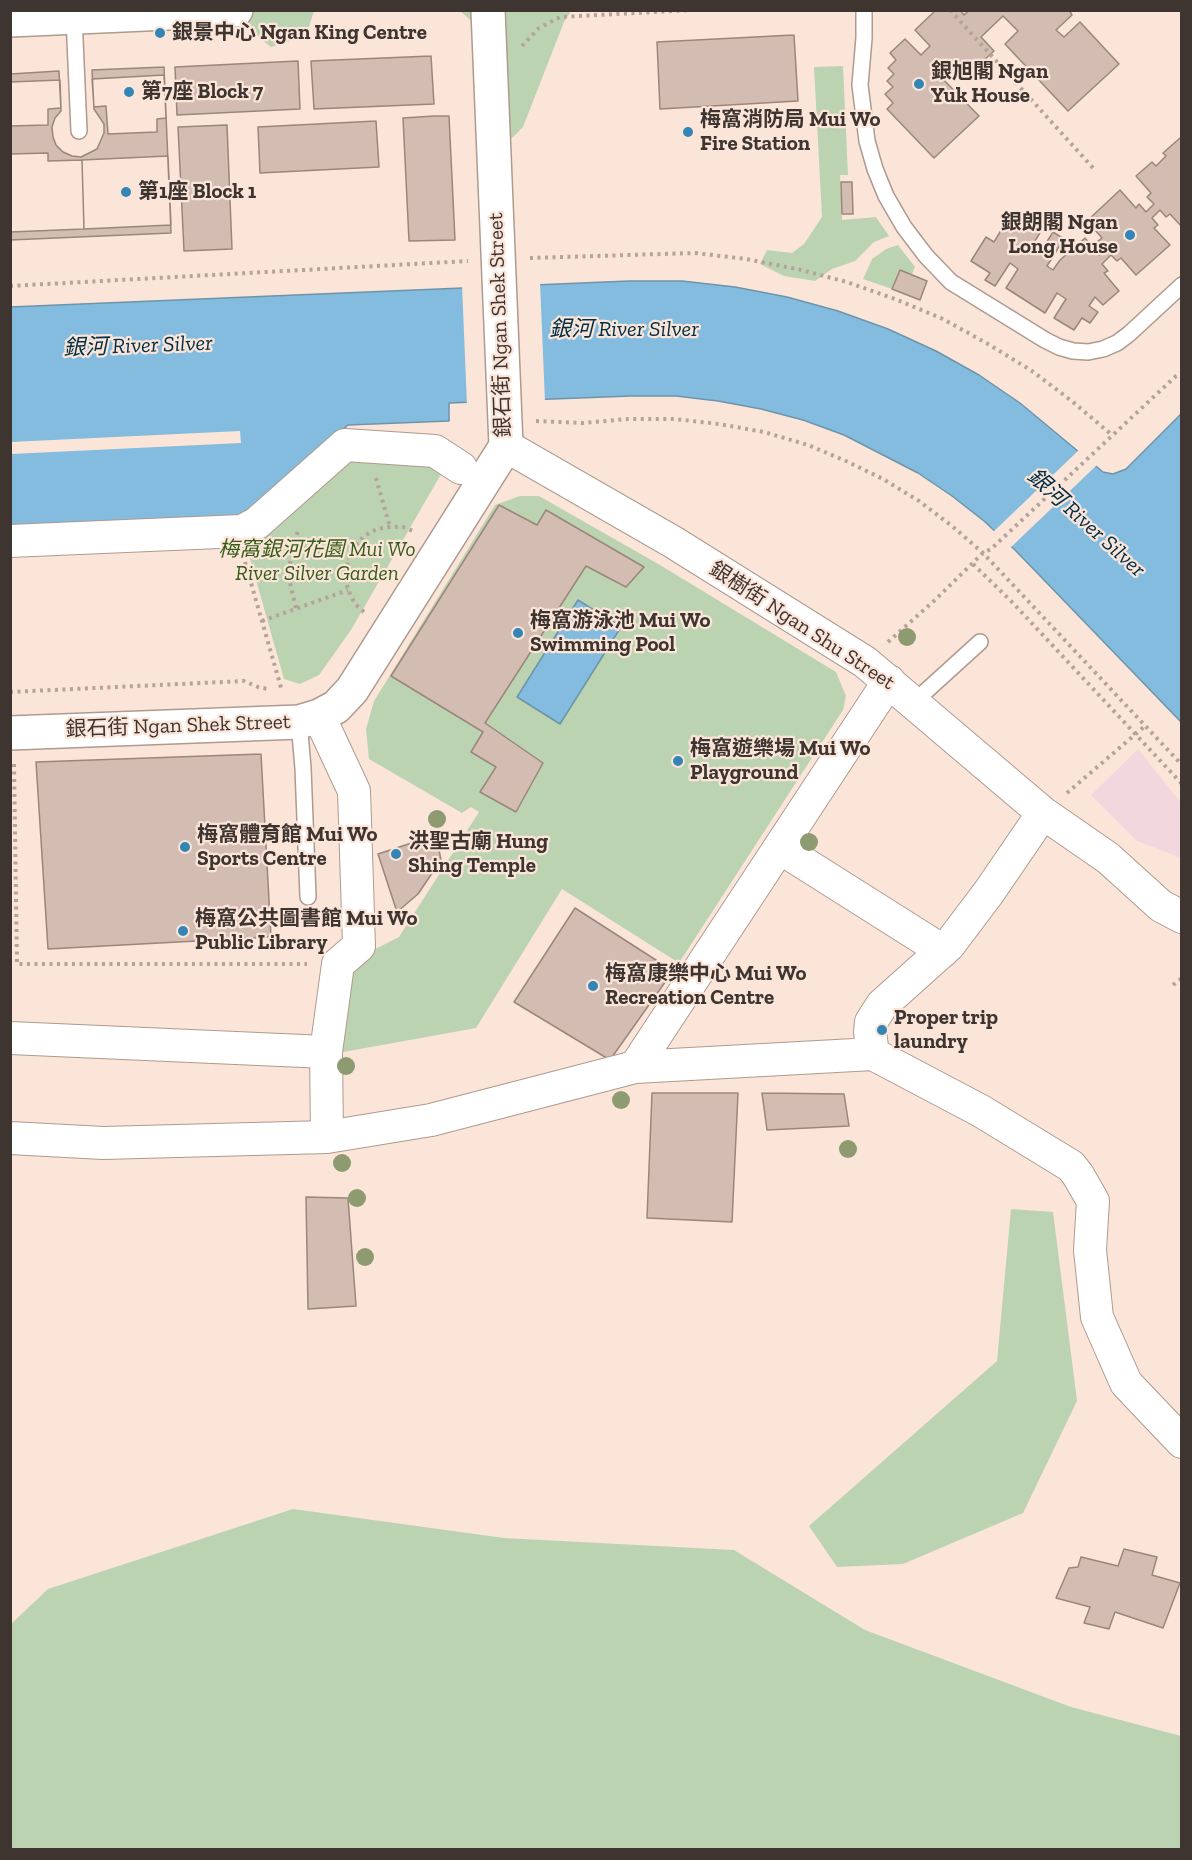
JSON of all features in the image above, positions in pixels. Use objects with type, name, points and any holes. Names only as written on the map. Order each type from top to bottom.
[{"type":"street","points":[[10,20],[236,10]]},
{"type":"street","name":"銀石街 Ngan Shek Street","points":[[15,738],[336,707],[352,690],[514,428],[499,266],[488,10]]},
{"type":"street","name":"銀樹街 Ngan Shu Street","points":[[514,428],[673,542],[877,671],[1043,813],[1108,858],[1171,911]]},
{"type":"street","points":[[10,541],[239,532],[257,523],[345,445],[435,451],[461,468]]},
{"type":"street","points":[[635,1067],[872,704],[877,671]]},
{"type":"street","points":[[303,710],[354,791],[359,946],[338,964],[326,1052],[327,1137]]},
{"type":"street","points":[[873,1053],[870,1032],[872,1022],[882,1005],[943,951],[989,892],[1043,813]]},
{"type":"street","points":[[780,848],[943,951]]},
{"type":"street","points":[[10,1038],[326,1052]]},
{"type":"street","points":[[10,1138],[103,1143],[327,1137],[431,1120],[635,1067],[873,1053],[981,1111],[1071,1166],[1078,1174],[1093,1201],[1090,1250],[1096,1317],[1126,1383],[1182,1442]]},
{"type":"lane","points":[[864,10],[860,85],[867,141],[875,169],[886,196],[904,227],[926,256],[951,282],[1045,340],[1059,347],[1088,352],[1117,343],[1182,285]]},
{"type":"lane","points":[[74,17],[79,131]]},
{"type":"lane","points":[[914,702],[980,642]]},
{"type":"lane","points":[[303,710],[308,897]]},
{"type":"path","points":[[522,44],[539,27],[561,17],[692,10]]},
{"type":"path","points":[[950,10],[1095,170]]},
{"type":"path","points":[[10,286],[499,266],[696,253],[746,259],[847,282],[896,299],[943,320],[1032,371],[1112,435]]},
{"type":"path","points":[[877,671],[983,553],[991,549],[1100,446],[1182,373]]},
{"type":"path","points":[[514,428],[628,419],[674,419],[719,424],[807,445],[883,479],[919,501],[983,553],[1182,765]]},
{"type":"path","points":[[366,478],[375,476],[390,526]]},
{"type":"path","points":[[367,615],[355,603],[348,590],[345,570],[354,547],[364,536],[390,526],[403,527],[419,534]]},
{"type":"path","points":[[296,608],[290,583],[290,558],[292,545],[300,527]]},
{"type":"path","points":[[282,691],[239,532],[348,560]]},
{"type":"path","points":[[973,564],[1012,602],[1182,784]]},
{"type":"path","points":[[262,621],[348,590]]},
{"type":"path","name":"銀石街 Ngan Shek Street","points":[[10,692],[244,681],[258,687],[282,691],[303,710]]},
{"type":"path","points":[[1043,813],[1145,726]]},
{"type":"path","points":[[15,738],[12,834],[17,964],[338,964]]},
{"type":"path","points":[[1173,985],[1182,978]]},
{"type":"shaded area","points":[[1138,749],[1181,803],[1181,858],[1137,841],[1091,795]]},
{"type":"green space","points":[[226,11],[314,11],[306,36],[271,47]]},
{"type":"green space","points":[[460,11],[571,11],[564,22],[523,127],[508,142],[474,23]]},
{"type":"green space","points":[[843,66],[848,175],[840,175],[842,220],[876,217],[889,236],[874,242],[855,261],[832,269],[815,281],[784,276],[760,264],[767,250],[792,253],[804,244],[822,217],[814,67]]},
{"type":"green space","points":[[898,245],[915,267],[912,274],[900,270],[892,289],[863,279],[872,259],[886,249]]},
{"type":"green space","name":"梅窩銀河花園 Mui Wo River Silver Garden","points":[[343,451],[420,455],[444,469],[351,630],[319,675],[300,684],[284,679],[245,541]]},
{"type":"green space","name":"梅窩遊樂場 Mui Wo Playground","points":[[520,496],[539,496],[660,565],[836,672],[846,696],[843,710],[679,963],[562,889],[476,1028],[338,1053],[348,963],[399,937],[479,812],[471,807],[462,813],[369,759],[366,729],[374,701],[495,505]]},
{"type":"green space","points":[[1011,1209],[1053,1212],[1077,1401],[1023,1513],[903,1564],[837,1567],[809,1526],[997,1361]]},
{"type":"green space","points":[[293,1509],[504,1538],[734,1550],[865,1630],[1071,1707],[1181,1736],[1181,1849],[11,1849],[11,1624],[48,1589]]},
{"type":"water","name":"銀河 River Silver","points":[[629,281],[682,281],[735,287],[787,297],[838,311],[888,329],[936,351],[979,375],[1020,403],[1103,472],[1113,474],[1126,469],[1181,414],[1181,722],[1016,551],[984,521],[952,496],[918,473],[844,435],[803,420],[718,401],[676,396],[631,396],[449,403],[449,421],[348,425],[241,520],[11,530],[10,307]]},
{"type":"water","points":[[578,600],[621,627],[560,724],[517,697]]},
{"type":"pier","points":[[540,282],[545,402],[467,406],[462,284]]},
{"type":"pier","points":[[240,431],[241,443],[11,454],[11,442]]},
{"type":"pier","points":[[1080,449],[1097,465],[1009,549],[992,533]]},
{"type":"building","name":"銀旭閣 Ngan Yuk House","points":[[936,10],[960,10],[964,15],[969,10],[1069,10],[1072,15],[1056,30],[1064,37],[1080,22],[1119,64],[1068,111],[1005,44],[1018,31],[1003,16],[981,37],[994,51],[962,80],[948,65],[938,74],[979,116],[934,158],[887,109],[893,103],[885,94],[893,87],[887,81],[894,74],[888,68],[896,60],[890,53],[905,39],[921,55],[930,46],[915,30]]},
{"type":"building","points":[[794,35],[798,101],[660,109],[657,42]]},
{"type":"building","points":[[431,56],[434,104],[314,109],[311,61]]},
{"type":"building","points":[[298,61],[300,109],[177,115],[175,67]]},
{"type":"building","points":[[164,67],[171,233],[10,240],[10,74],[59,71],[61,111],[52,127],[53,137],[56,145],[63,152],[81,157],[97,149],[104,133],[104,124],[94,109],[92,70]]},
{"type":"building","name":"第7座 Block 7","points":[[164,75],[166,118],[157,119],[157,132],[108,134],[106,106],[94,107],[92,79]]},
{"type":"building","points":[[60,80],[61,108],[48,109],[48,125],[10,126],[10,82]]},
{"type":"building","points":[[449,116],[455,240],[409,241],[403,118]]},
{"type":"building","points":[[376,121],[379,167],[260,173],[258,127]]},
{"type":"building","points":[[227,125],[232,249],[184,251],[178,127]]},
{"type":"building","name":"銀朗閣 Ngan Long House","points":[[1180,138],[1182,141],[1182,227],[1170,214],[1166,217],[1160,210],[1152,218],[1158,225],[1154,228],[1170,245],[1136,275],[1121,258],[1117,261],[1111,255],[1102,264],[1108,271],[1104,273],[1119,291],[1103,305],[1095,297],[1089,306],[1098,312],[1090,323],[1082,318],[1074,330],[1054,318],[1066,299],[1057,293],[1045,313],[1006,288],[1018,269],[1010,263],[995,286],[985,280],[990,273],[971,261],[986,237],[994,242],[1003,227],[1012,232],[1024,213],[1044,226],[1032,246],[1041,251],[1053,232],[1064,239],[1047,266],[1053,270],[1060,260],[1085,238],[1099,255],[1106,249],[1098,241],[1102,238],[1087,221],[1120,190],[1136,208],[1139,204],[1146,212],[1154,204],[1147,197],[1151,193],[1136,176],[1152,162],[1156,166],[1166,156],[1163,153]]},
{"type":"building","points":[[48,153],[48,161],[82,160],[84,229],[10,232],[10,154]]},
{"type":"building","name":"第1座 Block 1","points":[[168,156],[171,225],[84,229],[82,160]]},
{"type":"building","points":[[841,182],[852,182],[853,214],[842,214]]},
{"type":"building","points":[[900,270],[927,281],[920,300],[892,289]]},
{"type":"building","points":[[499,505],[537,525],[546,510],[644,567],[626,587],[586,566],[485,723],[543,763],[516,812],[480,792],[496,767],[471,752],[483,732],[391,676]]},
{"type":"building","points":[[261,754],[271,937],[48,949],[36,762]]},
{"type":"building","points":[[436,835],[441,860],[418,894],[397,912],[378,854]]},
{"type":"building","name":"梅窩康樂中心 Mui Wo Recreation Centre","points":[[575,908],[673,971],[610,1060],[514,1002]]},
{"type":"building","points":[[652,1093],[738,1093],[732,1222],[647,1218]]},
{"type":"building","points":[[762,1093],[844,1094],[849,1126],[767,1130]]},
{"type":"building","points":[[306,1197],[348,1198],[356,1306],[308,1309]]},
{"type":"building","points":[[1124,1549],[1157,1557],[1152,1575],[1180,1583],[1163,1628],[1115,1612],[1109,1629],[1084,1623],[1090,1607],[1056,1598],[1069,1568],[1078,1567],[1081,1557],[1118,1566]]},
{"type":"place","name":"銀景中心 Ngan King Centre","points":[[160,33]]},
{"type":"place","name":"銀旭閣 Ngan Yuk House","points":[[919,84]]},
{"type":"place","name":"第7座 Block 7","points":[[129,92]]},
{"type":"place","name":"梅窩消防局 Mui Wo Fire Station","points":[[688,132]]},
{"type":"place","name":"第1座 Block 1","points":[[126,192]]},
{"type":"place","name":"銀朗閣 Ngan Long House","points":[[1130,235]]},
{"type":"place","name":"梅窩游泳池 Mui Wo Swimming Pool","points":[[518,633]]},
{"type":"place","name":"梅窩遊樂場 Mui Wo Playground","points":[[678,761]]},
{"type":"place","name":"梅窩體育館 Mui Wo Sports Centre","points":[[185,847]]},
{"type":"place","name":"洪聖古廟 Hung Shing Temple","points":[[396,854]]},
{"type":"place","name":"梅窩公共圖書館 Mui Wo Public Library","points":[[183,931]]},
{"type":"place","name":"梅窩康樂中心 Mui Wo Recreation Centre","points":[[593,986]]},
{"type":"place","name":"Proper trip laundry","points":[[882,1030]]}]
